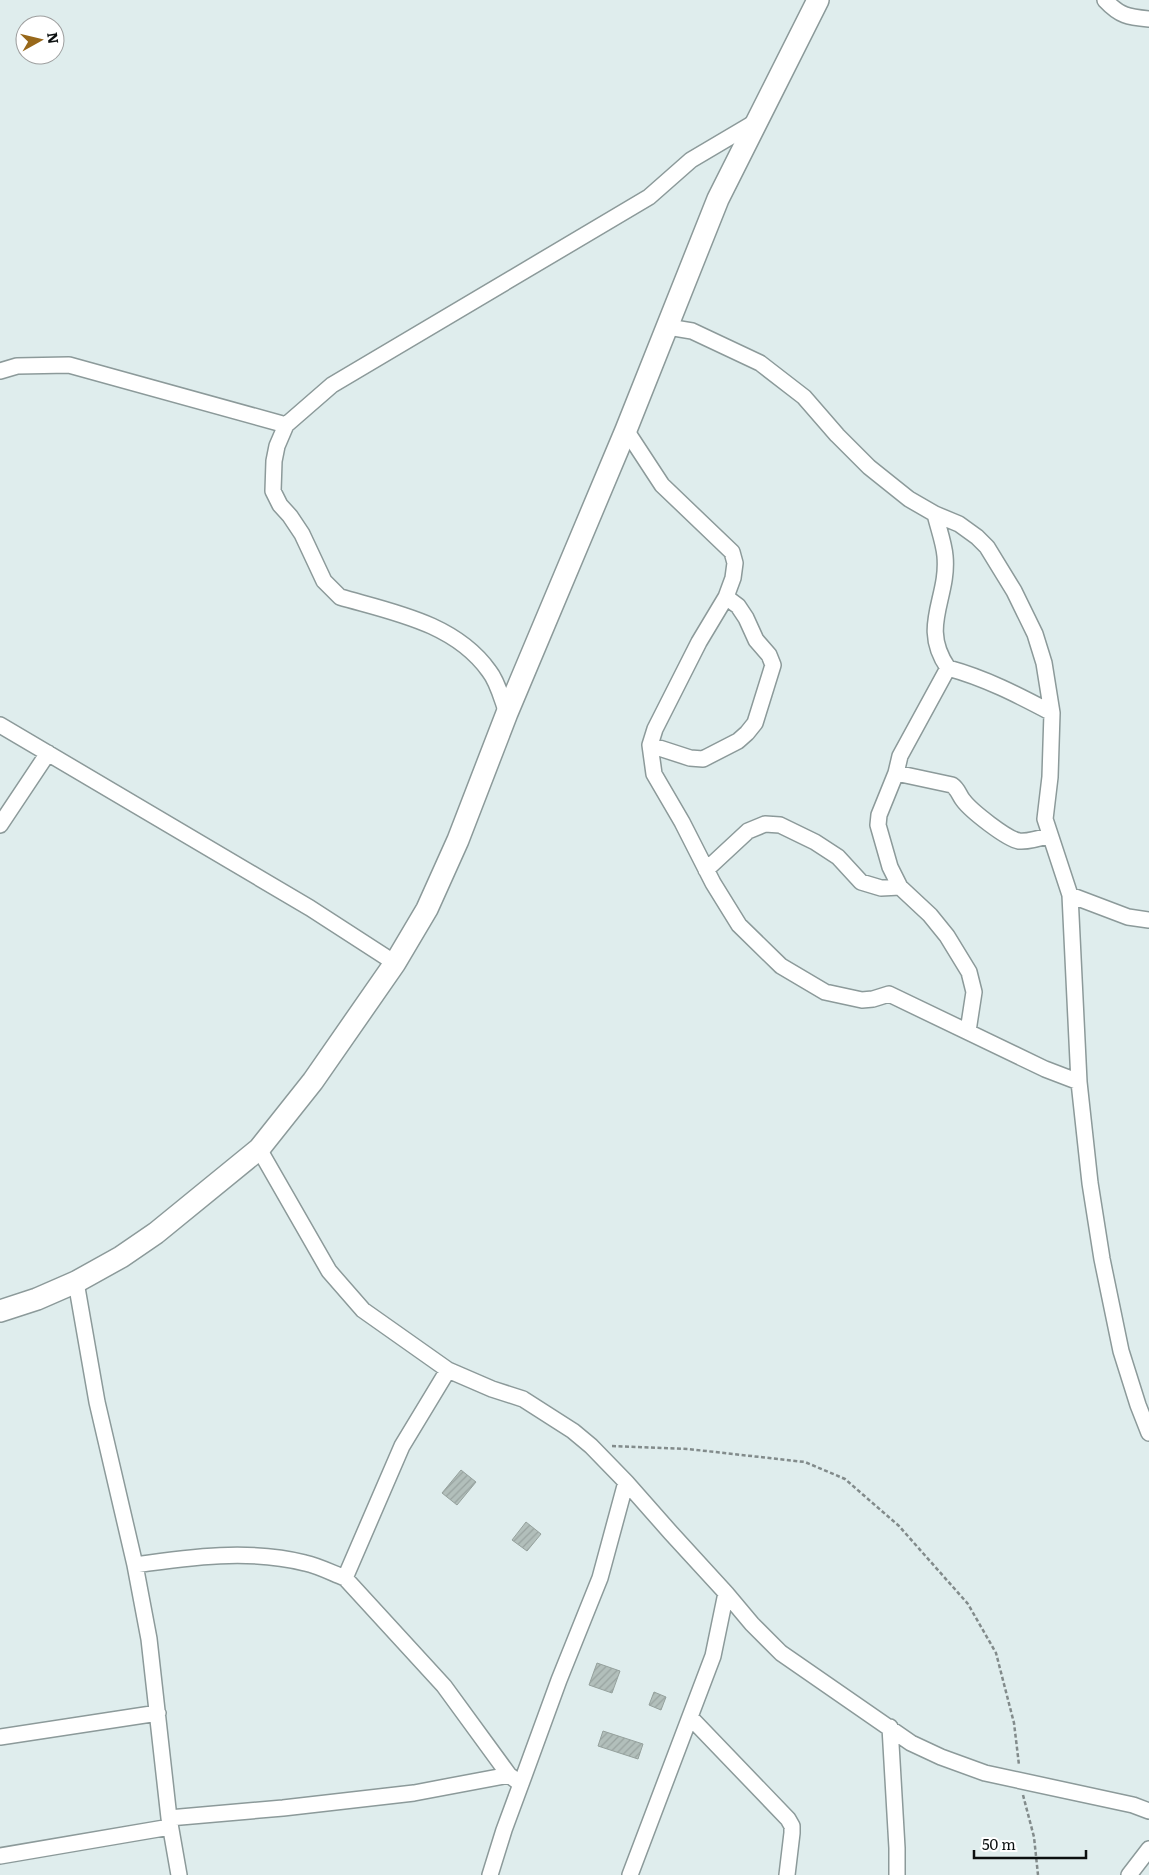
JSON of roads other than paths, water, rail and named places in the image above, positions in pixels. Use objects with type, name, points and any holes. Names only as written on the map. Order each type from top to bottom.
[{"type":"street","points":[[1105,0],[1120,14],[1127,17],[1149,19]]},
{"type":"street","points":[[0,1311],[37,1299],[76,1282],[121,1257],[156,1233],[259,1149],[313,1081],[395,963],[427,909],[451,858],[507,713],[626,430],[718,198],[757,121],[812,2]]},
{"type":"street","points":[[507,713],[491,672],[479,658],[464,646],[424,622],[340,597],[324,581],[302,534],[280,505],[273,491],[276,446],[286,425],[332,385],[649,197],[691,160],[757,121]]},
{"type":"street","points":[[668,327],[692,332],[760,363],[804,397],[836,435],[869,467],[909,499],[935,514],[959,524],[982,542],[1014,591],[1036,634],[1044,662],[1052,713],[1050,777],[1045,819],[1070,895],[1079,1082],[1084,1134],[1102,1259],[1121,1351],[1138,1405],[1149,1432]]},
{"type":"street","points":[[0,372],[17,366],[69,365],[286,425]]},
{"type":"street","points":[[626,430],[662,486],[732,552],[735,563],[733,578],[726,597],[699,642],[655,729],[650,744],[654,774],[682,822],[706,870],[740,925],[781,966],[825,992],[869,1000],[888,993],[1044,1069],[1079,1082]]},
{"type":"street","points":[[935,514],[945,554],[945,580],[937,607],[934,638],[943,662],[948,668],[1007,689],[1052,713]]},
{"type":"street","points":[[650,744],[690,758],[703,759],[738,740],[755,723],[773,665],[769,655],[756,640],[738,606],[726,597]]},
{"type":"street","points":[[948,668],[900,756],[896,773],[879,814],[878,825],[890,868],[900,887],[930,915],[947,936],[970,972],[974,992],[968,1031]]},
{"type":"street","points":[[0,725],[310,908],[395,963]]},
{"type":"street","points":[[0,825],[48,753]]},
{"type":"street","points":[[896,773],[952,785],[957,788],[963,800],[980,818],[1018,841],[1050,835]]},
{"type":"street","points":[[706,870],[748,831],[765,824],[780,825],[814,842],[838,857],[861,882],[882,888],[900,887]]},
{"type":"street","points":[[1070,895],[1128,917],[1149,920]]},
{"type":"street","points":[[259,1149],[329,1271],[363,1310],[448,1370],[492,1390],[523,1399],[573,1431],[626,1482],[781,1654],[911,1743],[941,1757],[985,1773],[1133,1805],[1149,1811]]},
{"type":"street","points":[[76,1282],[97,1402],[150,1639],[170,1823],[178,1875]]},
{"type":"street","points":[[345,1578],[402,1446],[448,1370]]},
{"type":"street","points":[[490,1875],[504,1830],[515,1779],[559,1680],[600,1578],[626,1482]]},
{"type":"street","points":[[134,1565],[183,1558],[238,1555],[306,1563],[345,1578],[444,1686],[515,1779]]},
{"type":"street","points":[[630,1875],[713,1656],[726,1593]]},
{"type":"street","points":[[0,1737],[158,1713]]},
{"type":"street","points":[[690,1717],[788,1819],[792,1826],[792,1833],[787,1875]]},
{"type":"street","points":[[890,1728],[897,1875]]},
{"type":"street","points":[[0,1856],[170,1823],[515,1779]]},
{"type":"street","points":[[1129,1875],[1149,1849]]}]
